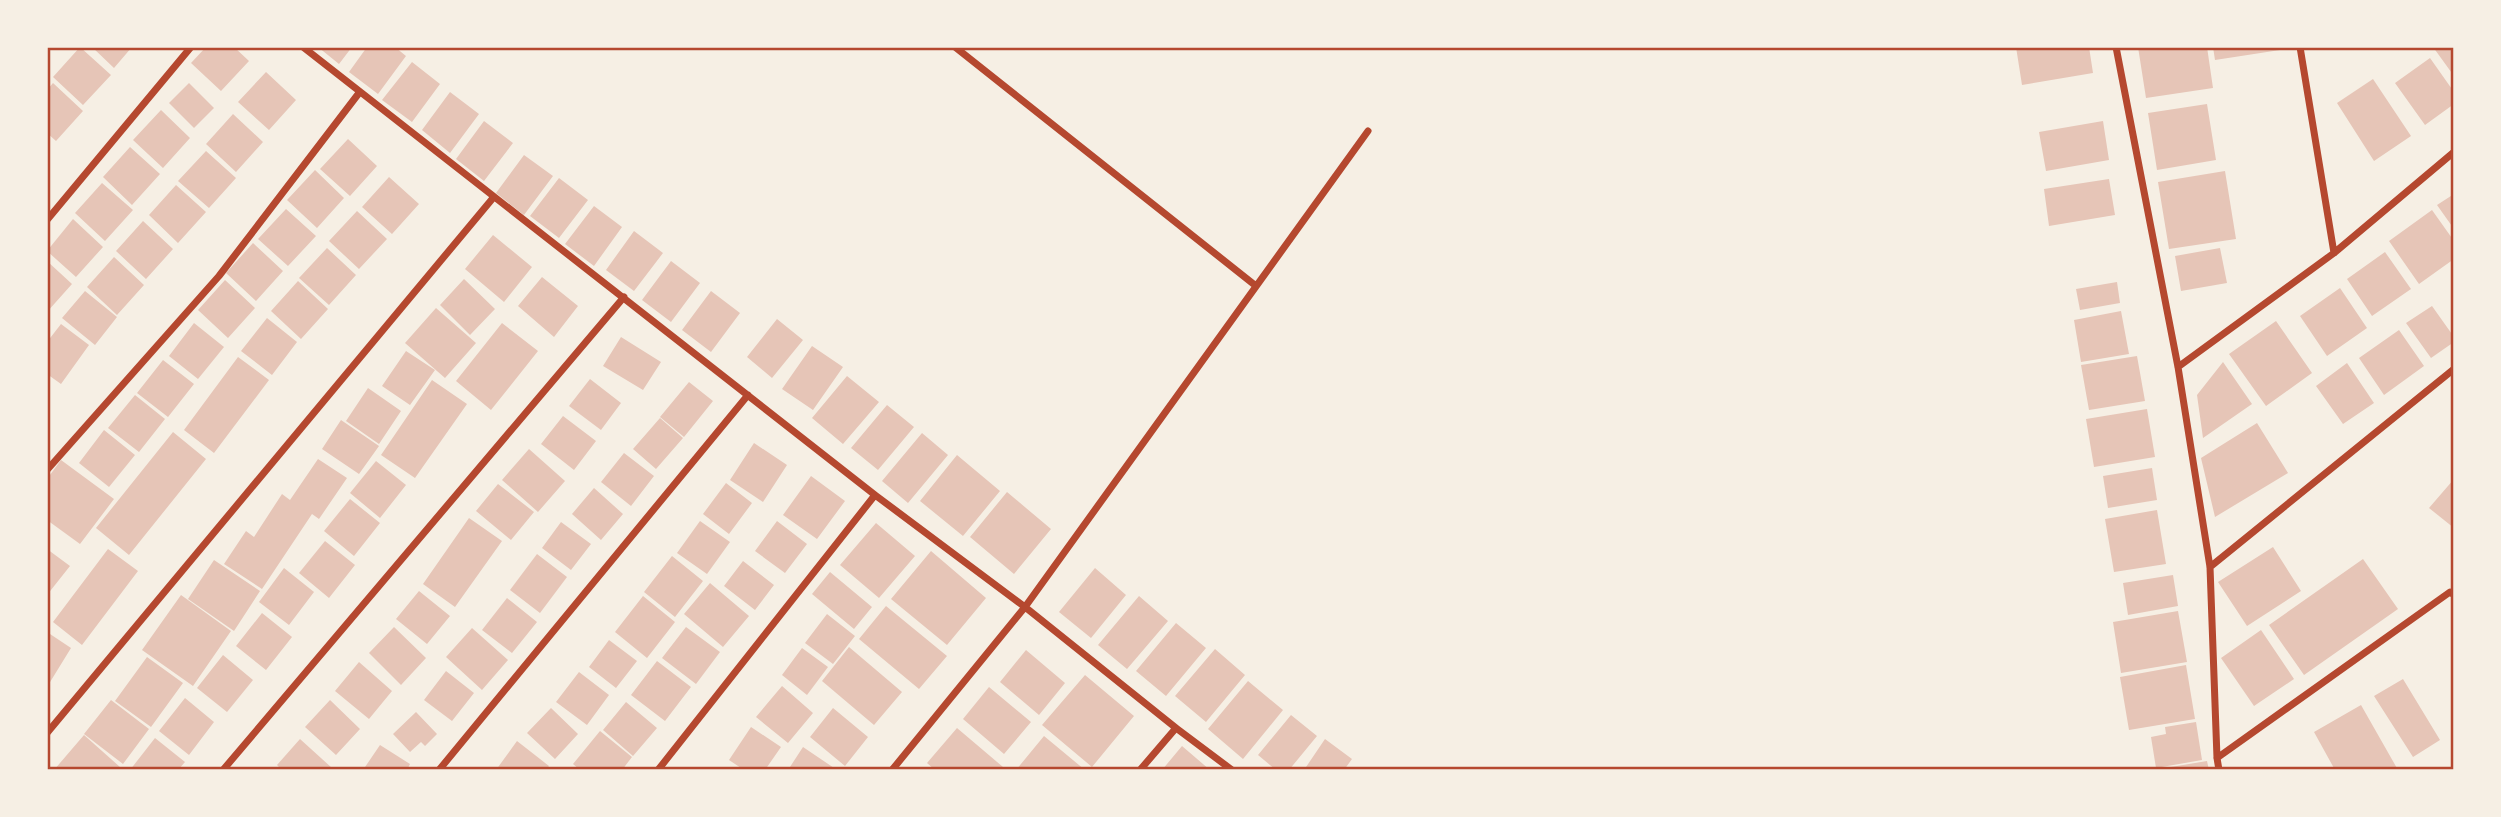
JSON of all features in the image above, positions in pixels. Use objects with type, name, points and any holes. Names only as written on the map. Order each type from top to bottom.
[{"type":"street","points":[[47,220],[191,47]]},
{"type":"street","points":[[303,47],[874,495],[1025,607],[1232,770]]},
{"type":"street","points":[[955,47],[1256,286]]},
{"type":"street","points":[[2116,47],[2178,367],[2210,567],[2219,770]]},
{"type":"street","points":[[2300,47],[2334,253]]},
{"type":"street","points":[[47,470],[219,276],[359,93]]},
{"type":"street","points":[[892,770],[1025,607],[1368,131]]},
{"type":"street","points":[[2178,367],[2334,253],[2454,152]]},
{"type":"street","points":[[47,733],[493,198]]},
{"type":"street","points":[[223,770],[624,297]]},
{"type":"street","points":[[2210,567],[2454,369]]},
{"type":"street","points":[[439,770],[748,395]]},
{"type":"street","points":[[658,770],[874,495]]},
{"type":"street","points":[[2217,758],[2450,592],[2454,595]]},
{"type":"street","points":[[1140,770],[1176,728]]},
{"type":"building","points":[[80,47],[111,75],[83,105],[53,77]]},
{"type":"building","points":[[92,47],[132,47],[114,68]]},
{"type":"building","points":[[206,47],[234,47],[249,61],[221,91],[191,63]]},
{"type":"building","points":[[318,47],[352,47],[339,64]]},
{"type":"building","points":[[367,47],[395,47],[406,56],[378,94],[349,72]]},
{"type":"building","points":[[2016,47],[2089,47],[2093,73],[2022,85]]},
{"type":"building","points":[[2138,47],[2207,47],[2213,88],[2146,98]]},
{"type":"building","points":[[2213,47],[2279,47],[2280,50],[2215,60]]},
{"type":"building","points":[[2433,47],[2454,47],[2454,76]]},
{"type":"building","points":[[2430,58],[2454,92],[2454,104],[2425,125],[2395,83]]},
{"type":"building","points":[[412,62],[440,84],[412,122],[382,100]]},
{"type":"building","points":[[266,72],[296,100],[269,130],[238,102]]},
{"type":"building","points":[[2373,79],[2411,136],[2374,161],[2337,103]]},
{"type":"building","points":[[53,83],[83,111],[56,141],[47,133],[47,90]]},
{"type":"building","points":[[189,83],[214,108],[194,128],[169,103]]},
{"type":"building","points":[[450,92],[479,114],[450,153],[422,130]]},
{"type":"building","points":[[2207,104],[2216,160],[2157,170],[2148,113]]},
{"type":"building","points":[[161,110],[190,138],[163,168],[133,140]]},
{"type":"building","points":[[233,114],[263,142],[236,172],[206,144]]},
{"type":"building","points":[[484,121],[513,143],[484,181],[456,159]]},
{"type":"building","points":[[2103,121],[2109,160],[2046,171],[2039,132]]},
{"type":"building","points":[[348,139],[377,166],[350,196],[320,169]]},
{"type":"building","points":[[130,147],[160,174],[132,205],[103,177]]},
{"type":"building","points":[[206,151],[236,178],[209,208],[178,181]]},
{"type":"building","points":[[524,155],[553,176],[524,215],[496,193]]},
{"type":"building","points":[[315,170],[344,198],[317,228],[287,200]]},
{"type":"building","points":[[2225,171],[2236,239],[2169,249],[2158,182]]},
{"type":"building","points":[[389,177],[419,204],[392,234],[362,207]]},
{"type":"building","points":[[559,178],[588,200],[559,238],[530,216]]},
{"type":"building","points":[[2109,179],[2115,215],[2049,226],[2044,189]]},
{"type":"building","points":[[102,183],[133,210],[105,241],[75,213]]},
{"type":"building","points":[[176,185],[206,212],[178,243],[149,215]]},
{"type":"building","points":[[2454,194],[2454,229],[2437,205]]},
{"type":"building","points":[[594,206],[622,227],[594,266],[565,244]]},
{"type":"building","points":[[286,209],[316,236],[288,266],[258,239]]},
{"type":"building","points":[[2432,210],[2454,241],[2454,259],[2419,284],[2389,241]]},
{"type":"building","points":[[357,211],[387,239],[359,269],[329,241]]},
{"type":"building","points":[[73,219],[103,247],[76,277],[47,251]]},
{"type":"building","points":[[143,221],[173,249],[146,279],[116,251]]},
{"type":"building","points":[[634,231],[663,253],[634,291],[606,270]]},
{"type":"building","points":[[493,235],[532,267],[504,302],[465,269]]},
{"type":"building","points":[[253,243],[283,271],[256,301],[226,273]]},
{"type":"building","points":[[327,248],[356,275],[329,305],[299,278]]},
{"type":"building","points":[[2220,248],[2227,283],[2181,291],[2175,256]]},
{"type":"building","points":[[2385,252],[2411,289],[2372,316],[2347,279]]},
{"type":"building","points":[[114,257],[144,285],[117,315],[87,287]]},
{"type":"building","points":[[47,261],[72,284],[47,312]]},
{"type":"building","points":[[671,261],[700,283],[671,322],[642,300]]},
{"type":"building","points":[[542,277],[578,306],[554,337],[518,306]]},
{"type":"building","points":[[464,279],[495,309],[470,335],[440,305]]},
{"type":"building","points":[[225,280],[255,308],[228,338],[198,310]]},
{"type":"building","points":[[298,281],[328,309],[301,339],[271,311]]},
{"type":"building","points":[[2117,282],[2120,303],[2080,310],[2076,289]]},
{"type":"building","points":[[2340,288],[2367,328],[2327,356],[2300,316]]},
{"type":"building","points":[[85,291],[117,317],[95,345],[62,318]]},
{"type":"building","points":[[711,291],[740,313],[711,352],[682,330]]},
{"type":"building","points":[[2432,306],[2454,337],[2454,342],[2431,358],[2406,323]]},
{"type":"building","points":[[436,308],[476,343],[445,378],[405,343]]},
{"type":"building","points":[[2121,311],[2129,354],[2081,362],[2074,320]]},
{"type":"building","points":[[267,318],[297,342],[272,375],[241,351]]},
{"type":"building","points":[[777,319],[803,340],[772,378],[747,357]]},
{"type":"building","points":[[2276,321],[2312,373],[2266,406],[2229,354]]},
{"type":"building","points":[[194,323],[224,347],[198,379],[169,356]]},
{"type":"building","points":[[502,323],[538,351],[491,410],[456,381]]},
{"type":"building","points":[[61,324],[89,345],[61,384],[47,374],[47,342]]},
{"type":"building","points":[[2399,330],[2424,366],[2384,395],[2359,358]]},
{"type":"building","points":[[621,337],[661,362],[643,390],[603,366]]},
{"type":"building","points":[[812,346],[843,367],[813,410],[782,389]]},
{"type":"building","points":[[406,351],[435,370],[410,405],[382,386]]},
{"type":"building","points":[[2137,356],[2145,401],[2089,410],[2081,365]]},
{"type":"building","points":[[238,357],[269,380],[214,453],[184,430]]},
{"type":"building","points":[[163,360],[194,384],[168,417],[137,393]]},
{"type":"building","points":[[2223,362],[2252,404],[2203,438],[2197,395]]},
{"type":"building","points":[[2347,363],[2374,403],[2343,424],[2316,386]]},
{"type":"building","points":[[847,376],[879,402],[843,444],[812,418]]},
{"type":"building","points":[[590,379],[621,403],[601,430],[569,406]]},
{"type":"building","points":[[432,380],[467,404],[415,478],[381,455]]},
{"type":"building","points":[[689,382],[713,401],[684,437],[660,417]]},
{"type":"building","points":[[368,388],[401,411],[379,444],[346,421]]},
{"type":"building","points":[[135,395],[165,419],[139,452],[108,428]]},
{"type":"building","points":[[887,405],[914,427],[878,470],[851,448]]},
{"type":"building","points":[[2147,409],[2155,457],[2094,467],[2086,419]]},
{"type":"building","points":[[563,416],[596,441],[574,470],[541,444]]},
{"type":"building","points":[[660,418],[683,438],[656,469],[633,449]]},
{"type":"building","points":[[341,420],[379,446],[359,474],[322,449]]},
{"type":"building","points":[[2257,423],[2288,473],[2215,517],[2201,458]]},
{"type":"building","points":[[104,430],[135,455],[109,487],[79,463]]},
{"type":"building","points":[[173,432],[206,459],[129,555],[96,528]]},
{"type":"building","points":[[922,433],[948,455],[908,503],[882,481]]},
{"type":"building","points":[[754,443],[787,465],[763,502],[730,480]]},
{"type":"building","points":[[529,449],[565,481],[538,512],[502,480]]},
{"type":"building","points":[[624,453],[654,476],[631,506],[601,482]]},
{"type":"building","points":[[957,455],[1000,491],[963,536],[920,501]]},
{"type":"building","points":[[318,459],[347,478],[319,519],[312,514],[262,589],[224,564],[246,531],[254,537],[282,494],[290,500]]},
{"type":"building","points":[[61,460],[114,499],[80,544],[47,520],[47,496],[50,492],[47,490],[47,479]]},
{"type":"building","points":[[376,461],[406,485],[380,518],[350,493]]},
{"type":"building","points":[[2152,468],[2157,500],[2108,508],[2103,476]]},
{"type":"building","points":[[811,476],[845,501],[817,539],[783,515]]},
{"type":"building","points":[[2454,479],[2454,528],[2429,508]]},
{"type":"building","points":[[726,483],[752,503],[729,534],[703,514]]},
{"type":"building","points":[[498,484],[534,512],[511,540],[476,511]]},
{"type":"building","points":[[594,488],[623,514],[601,540],[572,514]]},
{"type":"building","points":[[1007,492],[1051,529],[1014,574],[970,537]]},
{"type":"building","points":[[350,499],[380,523],[354,556],[324,531]]},
{"type":"building","points":[[2157,510],[2166,564],[2114,572],[2105,519]]},
{"type":"building","points":[[469,518],[502,541],[455,607],[423,584]]},
{"type":"building","points":[[700,521],[730,542],[707,574],[677,553]]},
{"type":"building","points":[[777,521],[807,544],[785,573],[755,551]]},
{"type":"building","points":[[561,522],[591,544],[571,570],[542,548]]},
{"type":"building","points":[[876,523],[915,556],[879,598],[840,565]]},
{"type":"building","points":[[325,541],[355,565],[329,598],[299,573]]},
{"type":"building","points":[[2273,547],[2301,591],[2247,626],[2218,582]]},
{"type":"building","points":[[47,549],[70,566],[47,595]]},
{"type":"building","points":[[108,549],[138,571],[82,645],[53,622]]},
{"type":"building","points":[[931,551],[986,598],[947,645],[891,599]]},
{"type":"building","points":[[537,554],[567,577],[540,613],[510,590]]},
{"type":"building","points":[[672,556],[703,581],[675,617],[644,592]]},
{"type":"building","points":[[2363,559],[2398,609],[2304,675],[2269,625]]},
{"type":"building","points":[[214,560],[260,591],[234,631],[188,599]]},
{"type":"building","points":[[743,561],[774,585],[755,610],[724,586]]},
{"type":"building","points":[[284,568],[314,592],[289,625],[259,602]]},
{"type":"building","points":[[1095,568],[1126,595],[1091,638],[1059,612]]},
{"type":"building","points":[[830,572],[872,607],[854,629],[812,594]]},
{"type":"building","points":[[2173,575],[2178,606],[2128,615],[2123,583]]},
{"type":"building","points":[[710,583],[749,616],[723,647],[684,614]]},
{"type":"building","points":[[419,591],[450,616],[427,644],[396,619]]},
{"type":"building","points":[[181,595],[231,631],[193,686],[142,650]]},
{"type":"building","points":[[643,596],[675,622],[647,658],[615,632]]},
{"type":"building","points":[[1139,596],[1168,621],[1127,669],[1098,645]]},
{"type":"building","points":[[507,598],[537,622],[512,653],[482,630]]},
{"type":"building","points":[[886,606],[947,656],[919,689],[859,639]]},
{"type":"building","points":[[2178,611],[2187,662],[2121,673],[2113,622]]},
{"type":"building","points":[[262,613],[292,637],[266,670],[236,646]]},
{"type":"building","points":[[827,614],[855,636],[833,664],[805,643]]},
{"type":"building","points":[[1176,623],[1206,648],[1166,696],[1136,671]]},
{"type":"building","points":[[394,627],[426,658],[401,685],[369,653]]},
{"type":"building","points":[[686,627],[720,652],[696,684],[662,658]]},
{"type":"building","points":[[472,628],[508,660],[482,690],[446,657]]},
{"type":"building","points":[[2261,630],[2294,679],[2254,706],[2221,658]]},
{"type":"building","points":[[47,632],[71,648],[47,687]]},
{"type":"building","points":[[609,640],[637,661],[616,688],[589,667]]},
{"type":"building","points":[[849,647],[902,692],[874,725],[822,681]]},
{"type":"building","points":[[802,648],[828,667],[807,695],[782,675]]},
{"type":"building","points":[[1215,649],[1245,675],[1206,722],[1175,696]]},
{"type":"building","points":[[1026,650],[1065,683],[1039,715],[1000,682]]},
{"type":"building","points":[[223,655],[253,680],[227,712],[197,688]]},
{"type":"building","points":[[147,657],[183,683],[151,727],[115,701]]},
{"type":"building","points":[[657,661],[691,687],[665,721],[631,695]]},
{"type":"building","points":[[359,662],[392,691],[369,719],[335,691]]},
{"type":"building","points":[[2186,665],[2195,719],[2129,730],[2120,677]]},
{"type":"building","points":[[446,671],[474,693],[452,721],[424,700]]},
{"type":"building","points":[[579,672],[609,695],[587,725],[556,702]]},
{"type":"building","points":[[1085,675],[1134,716],[1092,767],[1042,725]]},
{"type":"building","points":[[2403,679],[2440,740],[2413,757],[2374,696]]},
{"type":"building","points":[[1248,681],[1283,710],[1243,759],[1208,729]]},
{"type":"building","points":[[782,686],[813,713],[788,743],[756,717]]},
{"type":"building","points":[[989,687],[1031,722],[1004,754],[963,719]]},
{"type":"building","points":[[185,698],[214,722],[189,755],[159,731]]},
{"type":"building","points":[[111,700],[149,729],[123,764],[84,734]]},
{"type":"building","points":[[330,700],[360,729],[336,755],[305,727]]},
{"type":"building","points":[[626,702],[657,728],[633,756],[603,730]]},
{"type":"building","points":[[2361,705],[2398,770],[2335,770],[2314,732]]},
{"type":"building","points":[[551,708],[578,734],[555,759],[527,733]]},
{"type":"building","points":[[833,708],[868,737],[845,766],[810,737]]},
{"type":"building","points":[[416,712],[437,734],[425,746],[421,742],[410,752],[393,734]]},
{"type":"building","points":[[1291,715],[1317,736],[1289,770],[1276,770],[1258,755]]},
{"type":"building","points":[[2196,722],[2202,760],[2156,768],[2151,737],[2166,734],[2165,727]]},
{"type":"building","points":[[751,727],[781,747],[765,770],[744,770],[729,760]]},
{"type":"building","points":[[957,728],[1003,767],[1000,770],[935,770],[927,763]]},
{"type":"building","points":[[600,731],[632,757],[622,770],[580,770],[573,764]]},
{"type":"building","points":[[84,735],[120,767],[118,770],[54,770]]},
{"type":"building","points":[[1044,736],[1085,770],[1016,770]]},
{"type":"building","points":[[155,738],[185,762],[178,770],[130,770]]},
{"type":"building","points":[[300,739],[332,768],[331,770],[282,770],[277,765]]},
{"type":"building","points":[[1325,739],[1352,759],[1344,770],[1304,770]]},
{"type":"building","points":[[517,741],[549,766],[546,770],[496,770]]},
{"type":"building","points":[[380,745],[410,764],[407,770],[363,770]]},
{"type":"building","points":[[1182,746],[1210,770],[1162,770]]},
{"type":"building","points":[[803,747],[837,770],[788,770]]},
{"type":"building","points":[[2207,761],[2209,770],[2165,770],[2165,768]]}]
